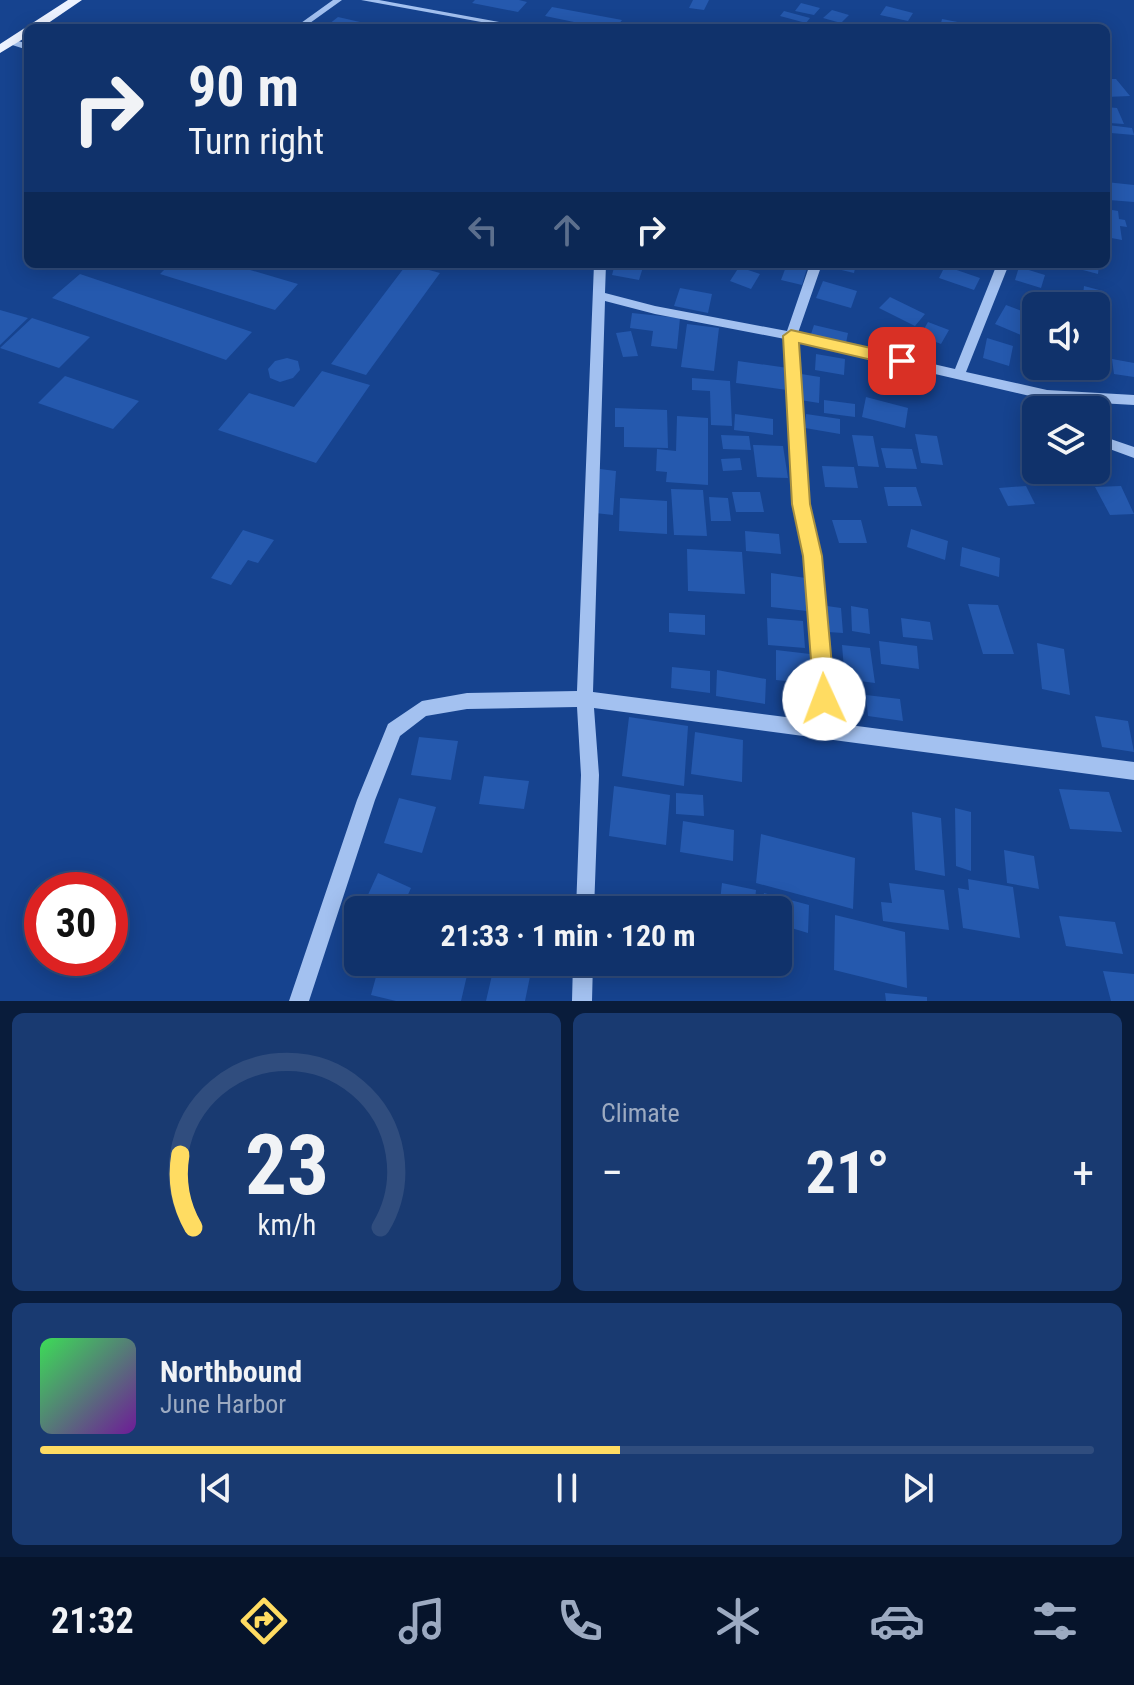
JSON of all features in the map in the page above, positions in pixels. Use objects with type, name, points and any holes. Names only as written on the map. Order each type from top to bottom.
[{"type":"main road","points":[[39,24],[76,0]]},
{"type":"main road","points":[[0,49],[24,34]]},
{"type":"street","points":[[304,24],[338,0]]},
{"type":"street","points":[[365,0],[505,24]]},
{"type":"street","points":[[12,42],[24,46]]},
{"type":"street","points":[[586,896],[590,775],[585,699],[600,268]]},
{"type":"street","points":[[815,268],[791,336],[801,504],[813,556],[826,728]]},
{"type":"street","points":[[959,375],[1001,268]]},
{"type":"street","points":[[599,296],[1047,395],[1134,400]]},
{"type":"street","points":[[1110,444],[1134,453]]},
{"type":"street","points":[[299,1001],[366,800],[394,730],[422,709],[467,701],[585,699],[826,728],[1134,771]]},
{"type":"street","points":[[582,1001],[583,976]]},
{"type":"building","points":[[475,0],[527,2],[518,12],[472,3]]},
{"type":"building","points":[[693,0],[709,0],[704,10],[689,8]]},
{"type":"building","points":[[801,3],[820,8],[814,15],[795,11]]},
{"type":"building","points":[[886,6],[913,13],[908,21],[880,15]]},
{"type":"building","points":[[552,7],[622,20],[619,24],[584,24],[545,16]]},
{"type":"building","points":[[832,10],[849,15],[841,23],[823,18]]},
{"type":"building","points":[[784,11],[810,18],[806,23],[780,16]]},
{"type":"building","points":[[338,17],[369,24],[329,24]]},
{"type":"building","points":[[942,19],[968,24],[941,24]]},
{"type":"building","points":[[1110,79],[1116,79],[1130,96],[1110,97]]},
{"type":"building","points":[[1110,107],[1117,108],[1124,124],[1110,123]]},
{"type":"building","points":[[1110,125],[1132,128],[1134,135],[1111,133]]},
{"type":"building","points":[[1110,182],[1134,185],[1134,202],[1110,200]]},
{"type":"building","points":[[1110,210],[1118,211],[1119,219],[1125,220],[1127,227],[1120,226],[1122,240],[1110,238]]},
{"type":"building","points":[[166,268],[244,268],[298,284],[275,310],[160,274]]},
{"type":"building","points":[[404,268],[422,268],[440,273],[366,375],[331,364]]},
{"type":"building","points":[[614,268],[643,268],[639,280],[612,275]]},
{"type":"building","points":[[738,268],[760,274],[751,289],[730,281]]},
{"type":"building","points":[[786,268],[807,268],[802,285],[781,280]]},
{"type":"building","points":[[833,268],[855,268],[854,273]]},
{"type":"building","points":[[944,268],[951,268],[980,278],[974,290],[939,278]]},
{"type":"building","points":[[1019,268],[1045,275],[1041,288],[1015,280]]},
{"type":"building","points":[[1075,268],[1099,268],[1098,274]]},
{"type":"building","points":[[80,274],[252,332],[226,360],[52,298]]},
{"type":"building","points":[[823,281],[857,291],[851,308],[816,298]]},
{"type":"building","points":[[1084,286],[1103,291],[1103,292],[1083,292]]},
{"type":"building","points":[[680,288],[712,294],[708,313],[674,306]]},
{"type":"building","points":[[890,297],[925,314],[915,326],[879,308]]},
{"type":"building","points":[[1006,305],[1022,311],[1021,335],[995,324]]},
{"type":"building","points":[[0,310],[28,318],[0,345]]},
{"type":"building","points":[[632,313],[680,318],[677,349],[651,346],[653,331],[630,328]]},
{"type":"building","points":[[32,318],[90,337],[59,368],[0,348]]},
{"type":"building","points":[[928,322],[949,330],[941,344],[920,336]]},
{"type":"building","points":[[687,324],[719,328],[714,371],[681,367]]},
{"type":"building","points":[[814,325],[848,333],[846,343],[811,334]]},
{"type":"building","points":[[631,331],[638,356],[623,357],[616,333]]},
{"type":"building","points":[[987,338],[1013,346],[1009,366],[983,358]]},
{"type":"building","points":[[816,354],[845,359],[844,375],[815,370]]},
{"type":"building","points":[[287,358],[298,361],[300,370],[293,378],[280,382],[270,378],[268,369],[275,361]]},
{"type":"building","points":[[1112,359],[1134,363],[1134,377],[1114,374]]},
{"type":"building","points":[[738,361],[788,368],[787,390],[736,383]]},
{"type":"building","points":[[322,371],[370,385],[316,463],[218,430],[249,393],[294,407]]},
{"type":"building","points":[[801,374],[820,377],[819,403],[800,400]]},
{"type":"building","points":[[65,376],[139,401],[113,429],[38,403]]},
{"type":"building","points":[[692,378],[730,381],[732,426],[711,425],[710,391],[692,390]]},
{"type":"building","points":[[866,397],[908,408],[905,428],[862,417]]},
{"type":"building","points":[[824,400],[855,404],[855,417],[824,413]]},
{"type":"building","points":[[615,408],[667,410],[668,448],[624,447],[624,427],[615,427]]},
{"type":"building","points":[[735,414],[773,419],[773,435],[734,430]]},
{"type":"building","points":[[806,414],[840,419],[840,434],[805,428]]},
{"type":"building","points":[[677,416],[708,418],[708,485],[666,482],[667,472],[656,471],[657,449],[676,451]]},
{"type":"building","points":[[915,434],[937,436],[943,465],[921,463]]},
{"type":"building","points":[[721,435],[749,436],[751,450],[723,449]]},
{"type":"building","points":[[852,435],[873,436],[879,467],[858,466]]},
{"type":"building","points":[[753,445],[783,446],[788,478],[757,477]]},
{"type":"building","points":[[881,448],[912,449],[917,469],[886,468]]},
{"type":"building","points":[[740,458],[742,470],[723,471],[721,459]]},
{"type":"building","points":[[822,466],[854,467],[858,488],[825,487]]},
{"type":"building","points":[[600,469],[616,471],[613,515],[595,513]]},
{"type":"building","points":[[1026,486],[1035,504],[1008,506],[999,488]]},
{"type":"building","points":[[1121,486],[1134,514],[1110,515],[1095,487]]},
{"type":"building","points":[[884,487],[916,487],[922,506],[888,506]]},
{"type":"building","points":[[671,489],[703,490],[707,536],[674,535]]},
{"type":"building","points":[[732,492],[760,492],[764,512],[736,512]]},
{"type":"building","points":[[709,497],[728,498],[731,521],[711,521]]},
{"type":"building","points":[[620,498],[667,501],[667,534],[619,531]]},
{"type":"building","points":[[832,520],[861,520],[867,543],[839,543]]},
{"type":"building","points":[[911,529],[948,541],[945,560],[907,547]]},
{"type":"building","points":[[243,530],[274,540],[258,563],[248,560],[231,585],[211,578]]},
{"type":"building","points":[[745,531],[779,534],[781,554],[746,551]]},
{"type":"building","points":[[962,547],[1000,558],[999,577],[960,566]]},
{"type":"building","points":[[687,549],[742,552],[745,594],[688,591]]},
{"type":"building","points":[[771,573],[806,578],[807,611],[771,607]]},
{"type":"building","points":[[968,604],[998,605],[1014,654],[983,654]]},
{"type":"building","points":[[827,606],[841,608],[843,633],[828,632]]},
{"type":"building","points":[[851,606],[868,609],[870,634],[852,631]]},
{"type":"building","points":[[669,613],[705,615],[705,635],[669,632]]},
{"type":"building","points":[[767,618],[803,621],[805,648],[768,645]]},
{"type":"building","points":[[901,618],[930,622],[933,640],[903,637]]},
{"type":"building","points":[[879,641],[917,646],[919,669],[881,664]]},
{"type":"building","points":[[1037,643],[1064,649],[1070,695],[1042,689]]},
{"type":"building","points":[[842,645],[870,648],[875,683],[860,681],[864,712],[842,709],[839,680],[845,681]]},
{"type":"building","points":[[776,650],[810,654],[812,684],[776,680]]},
{"type":"building","points":[[672,667],[710,671],[710,693],[671,688]]},
{"type":"building","points":[[717,670],[766,679],[765,704],[716,696]]},
{"type":"building","points":[[866,695],[900,699],[903,721],[868,716]]},
{"type":"building","points":[[1095,716],[1128,721],[1134,752],[1102,747]]},
{"type":"building","points":[[629,717],[688,726],[684,786],[622,776]]},
{"type":"building","points":[[695,732],[743,740],[742,782],[691,774]]},
{"type":"building","points":[[419,737],[458,741],[451,780],[411,775]]},
{"type":"building","points":[[484,776],[529,781],[524,809],[479,804]]},
{"type":"building","points":[[614,786],[670,795],[666,845],[609,836]]},
{"type":"building","points":[[1059,789],[1109,792],[1122,832],[1070,829]]},
{"type":"building","points":[[676,793],[703,795],[704,816],[676,814]]},
{"type":"building","points":[[399,798],[436,807],[422,853],[384,843]]},
{"type":"building","points":[[955,808],[971,812],[971,871],[956,866]]},
{"type":"building","points":[[912,812],[941,818],[945,876],[915,870]]},
{"type":"building","points":[[683,821],[734,830],[733,861],[680,852]]},
{"type":"building","points":[[761,834],[855,858],[853,909],[756,883]]},
{"type":"building","points":[[1004,850],[1034,856],[1039,889],[1007,883]]},
{"type":"building","points":[[378,873],[411,888],[407,896],[367,896]]},
{"type":"building","points":[[968,879],[1013,887],[1020,938],[963,928],[958,888],[969,890]]},
{"type":"building","points":[[722,883],[756,890],[755,896],[721,896]]},
{"type":"building","points":[[889,883],[944,890],[949,930],[883,921],[881,902],[892,903]]},
{"type":"building","points":[[792,900],[809,905],[808,933],[792,928]]},
{"type":"building","points":[[835,915],[905,932],[907,988],[834,970]]},
{"type":"building","points":[[1059,916],[1115,922],[1123,954],[1066,946]]},
{"type":"building","points":[[1103,971],[1134,974],[1134,1001],[1111,1001]]},
{"type":"building","points":[[376,976],[467,976],[461,1001],[396,1001],[371,995]]},
{"type":"building","points":[[492,976],[530,976],[525,1001],[486,1001]]},
{"type":"building","points":[[885,993],[927,997],[927,1001],[886,1001]]},
{"type":"route","points":[[824,699],[822,640],[813,556],[801,504],[791,336],[902,361]]}]
